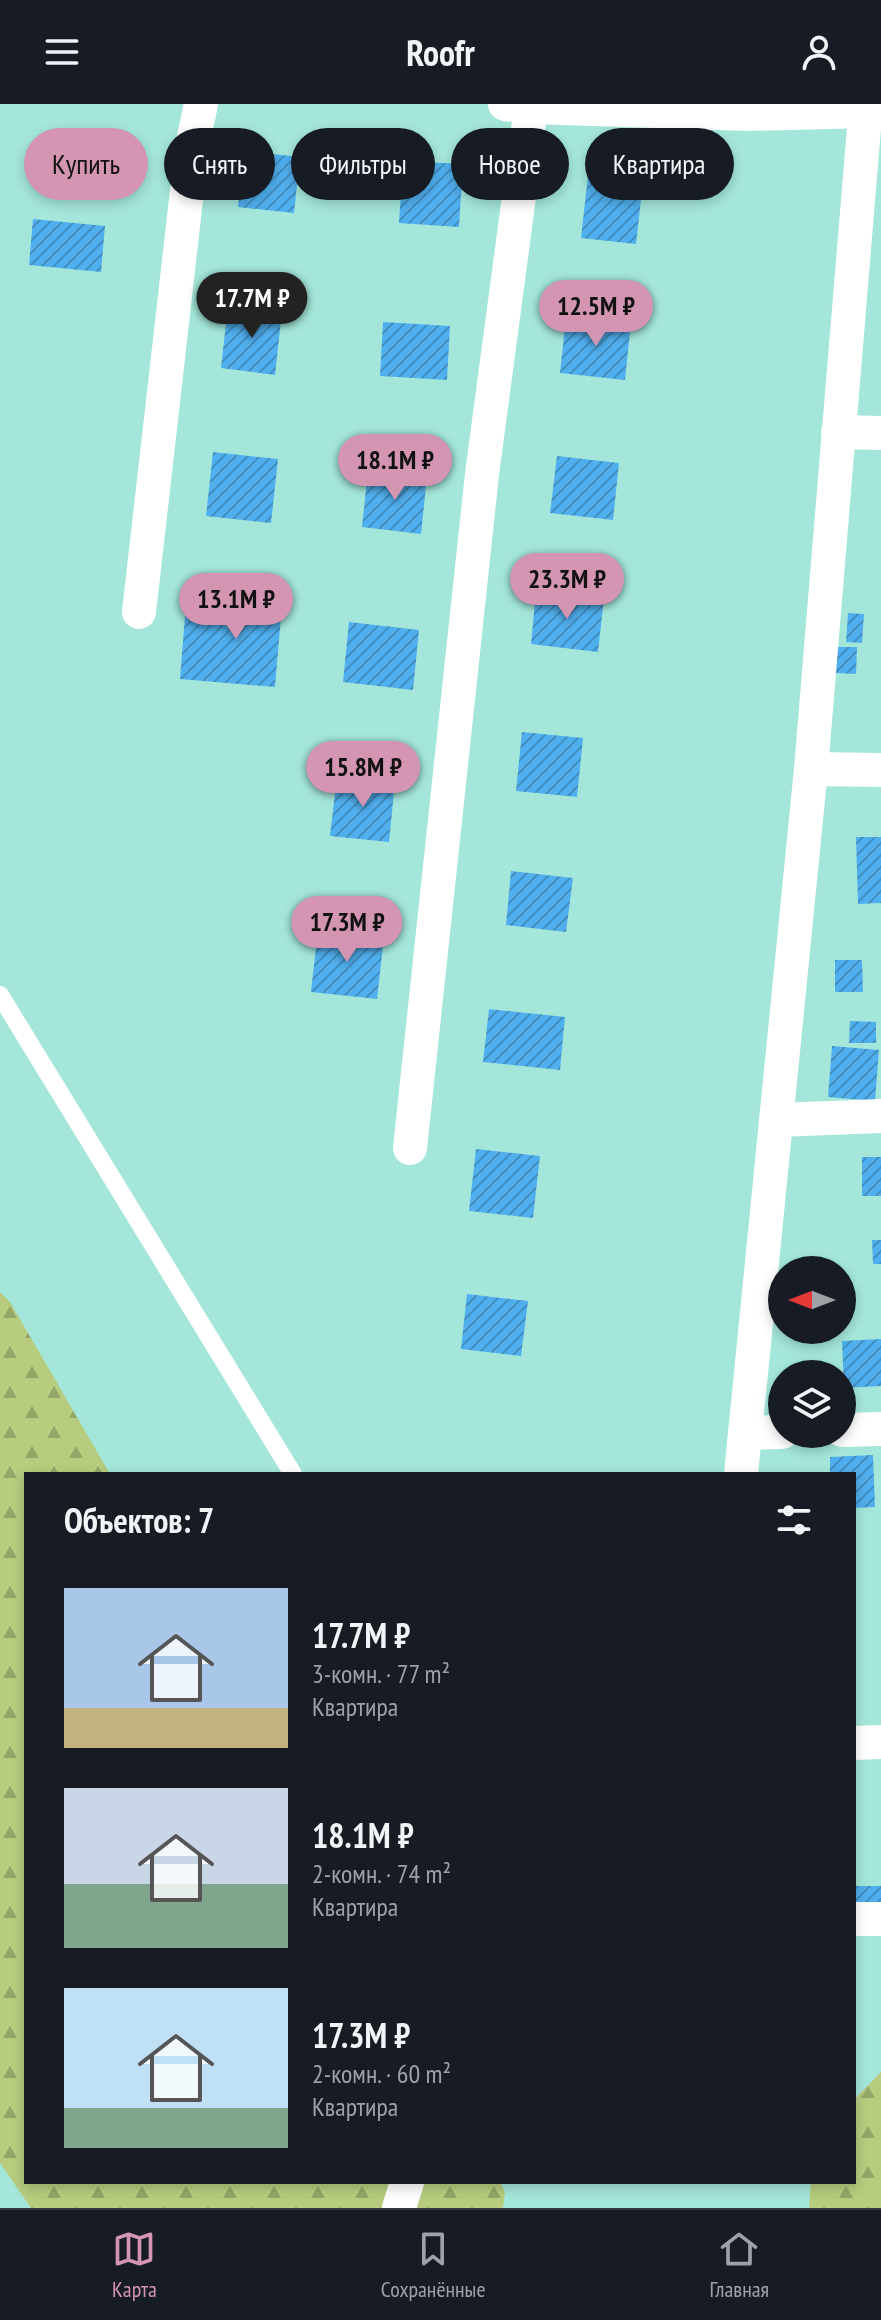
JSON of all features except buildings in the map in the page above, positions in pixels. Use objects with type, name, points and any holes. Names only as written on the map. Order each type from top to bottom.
[{"type":"street","points":[[139,612],[192,147],[201,104]]},
{"type":"street","points":[[410,1148],[518,106],[748,114],[869,106],[838,432],[811,769],[741,1472]]},
{"type":"street","points":[[838,432],[881,433]]},
{"type":"street","points":[[811,769],[881,770]]},
{"type":"street","points":[[776,1120],[881,1116]]},
{"type":"street","points":[[856,1430],[881,1429]]},
{"type":"street","points":[[745,1433],[768,1432]]},
{"type":"street","points":[[856,1743],[881,1742]]},
{"type":"street","points":[[856,1919],[881,1919]]},
{"type":"street","points":[[399,2208],[406,2184]]},
{"type":"lane","points":[[0,995],[292,1472]]},
{"type":"green space","points":[[0,1292],[10,1302],[109,1472],[24,1472],[24,2184],[501,2184],[505,2192],[503,2208],[31,2208],[0,2163]]},
{"type":"green space","points":[[881,2072],[881,2208],[809,2208],[811,2184],[856,2184],[856,2098]]}]
